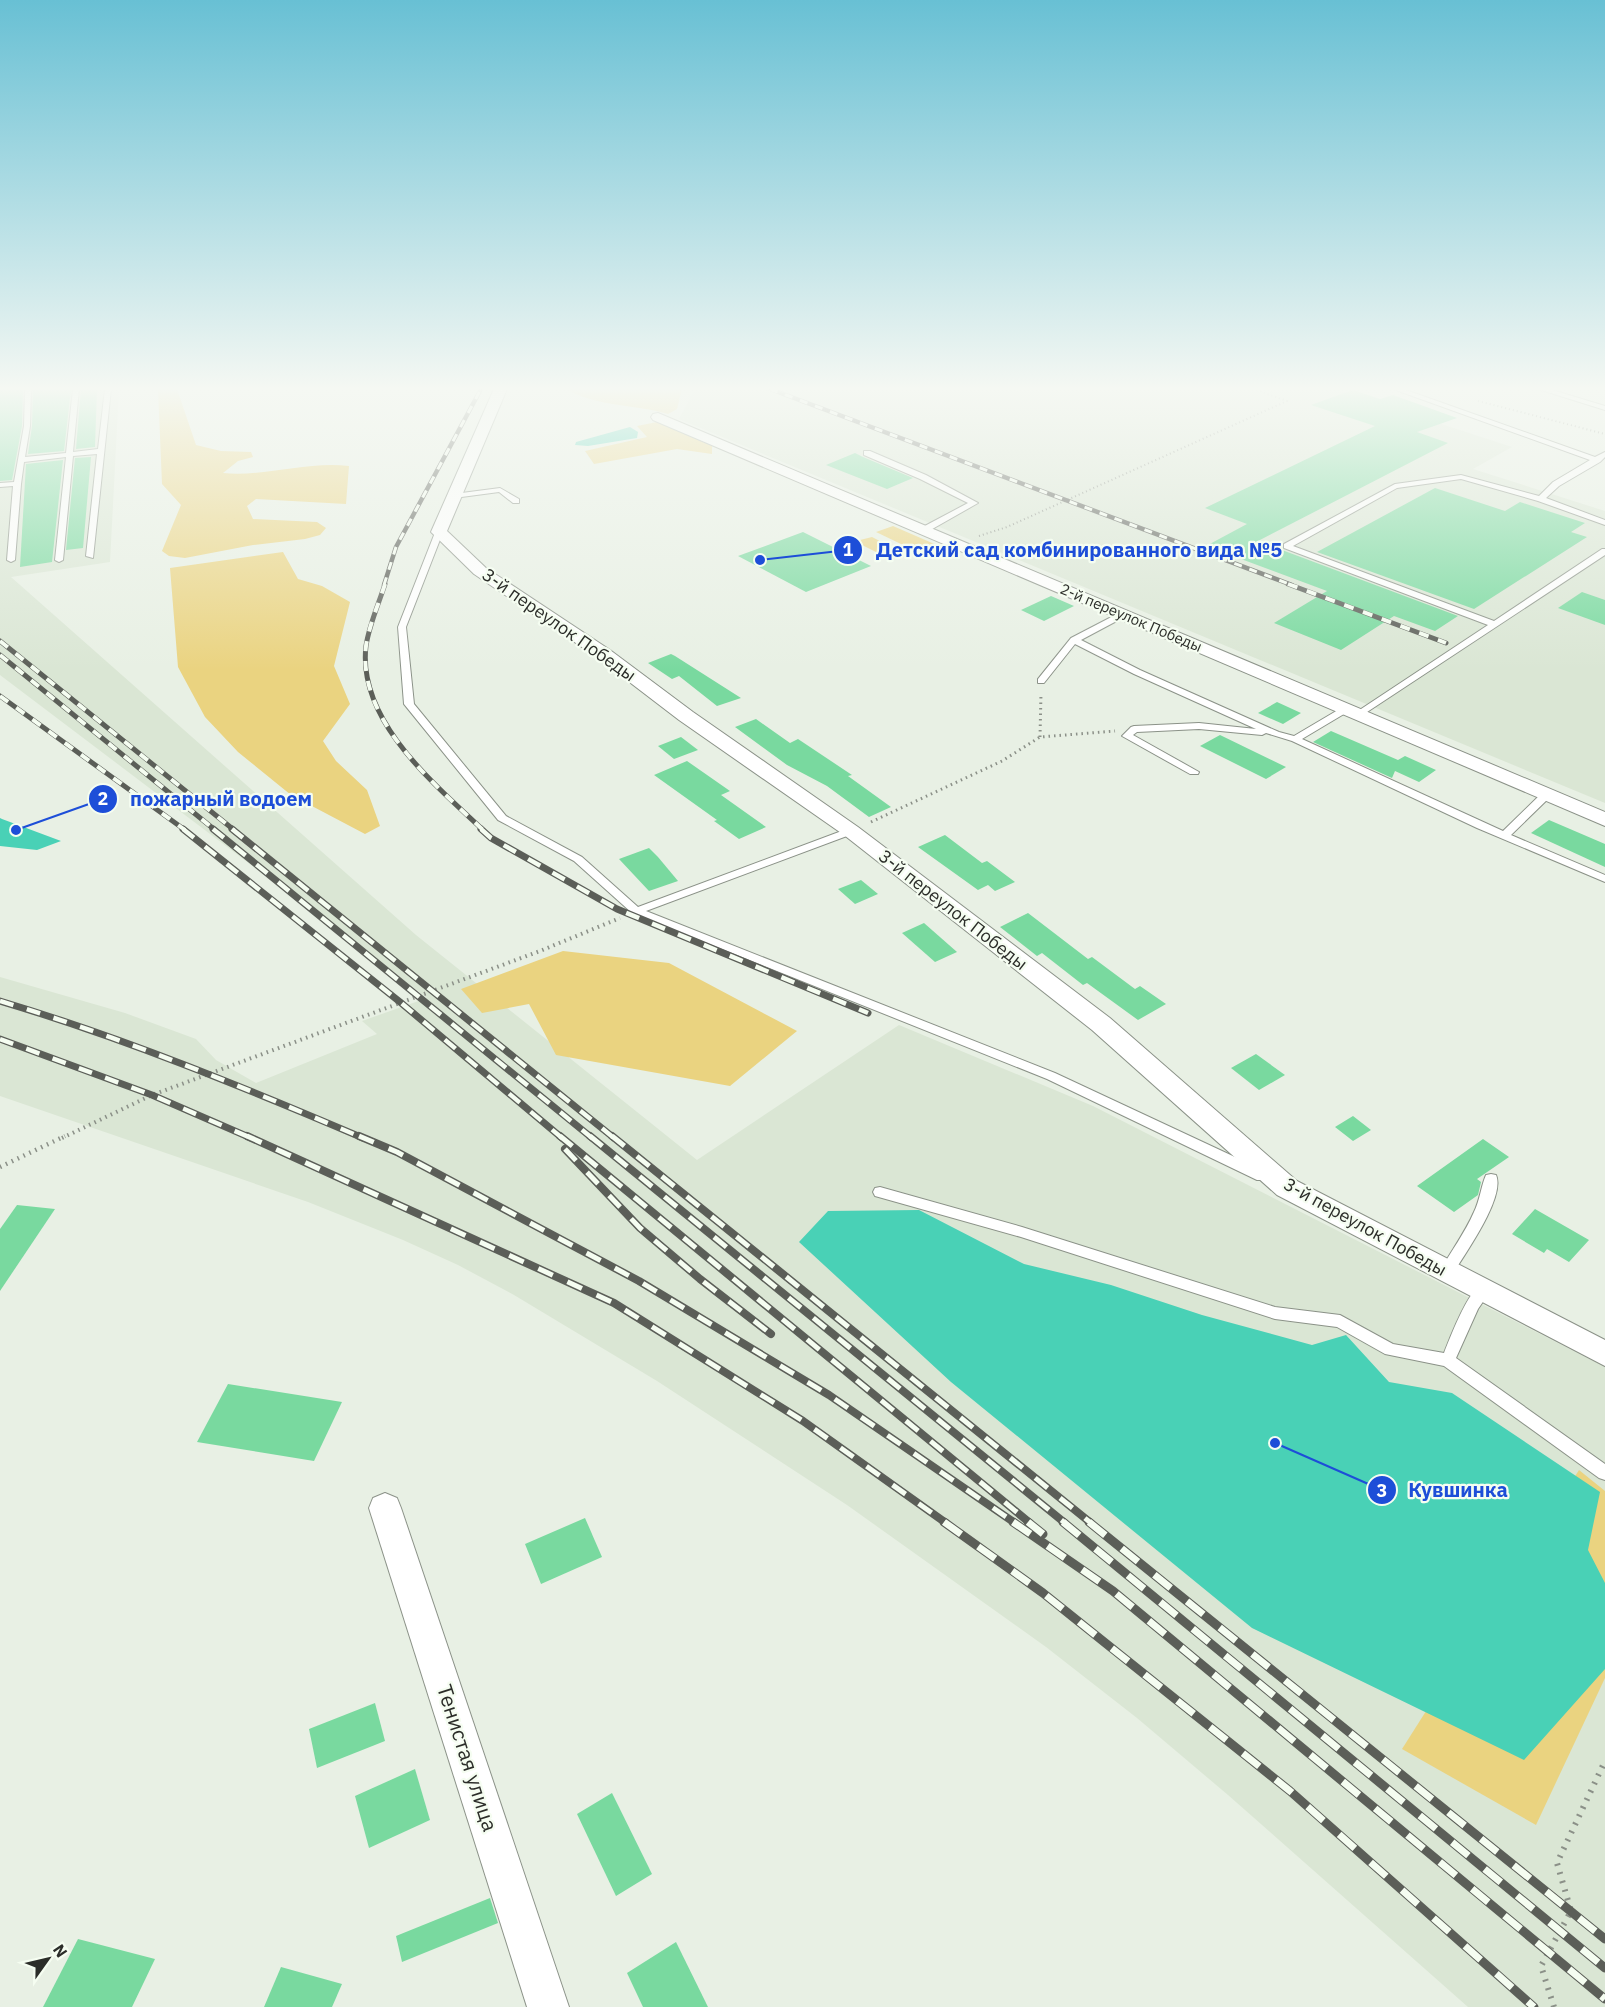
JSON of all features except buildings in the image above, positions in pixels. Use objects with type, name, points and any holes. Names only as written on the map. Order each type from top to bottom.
[{"type":"street","points":[[440,532],[460,483]]},
{"type":"street","name":"2-й переулок Победы","points":[[813,483],[1605,820]]},
{"type":"street","name":"3-й переулок Победы","points":[[440,532],[480,571],[604,654],[686,716],[851,831],[1101,1024],[1287,1188],[1605,1354]]},
{"type":"street","name":"Тенистая улица","points":[[385,1508],[548,2007]]},
{"type":"lane","points":[[59,560],[67,483]]},
{"type":"lane","points":[[90,556],[98,483]]},
{"type":"lane","points":[[924,530],[974,503],[934,483]]},
{"type":"lane","points":[[1419,483],[1395,486],[1287,546],[1495,624]]},
{"type":"lane","points":[[1481,483],[1541,500],[1605,523]]},
{"type":"lane","points":[[1541,500],[1558,483]]},
{"type":"lane","points":[[0,485],[17,484],[11,560]]},
{"type":"lane","points":[[454,496],[500,490],[516,501]]},
{"type":"lane","points":[[440,532],[402,627],[409,704],[502,818],[578,860],[636,912],[1051,1076],[1287,1188]]},
{"type":"lane","points":[[1295,739],[1352,712],[1495,624],[1605,551]]},
{"type":"lane","points":[[1041,681],[1074,640],[1123,614]]},
{"type":"lane","points":[[1074,640],[1137,672],[1273,732],[1295,739],[1605,879]]},
{"type":"lane","points":[[1194,772],[1127,736],[1134,729],[1199,726],[1273,732]]},
{"type":"lane","points":[[1505,835],[1546,795]]},
{"type":"lane","points":[[636,912],[851,831]]},
{"type":"lane","points":[[1447,1271],[1492,1189],[1491,1179]]},
{"type":"lane","points":[[880,1192],[1022,1232],[1275,1313],[1340,1321],[1390,1350],[1448,1360],[1605,1473]]},
{"type":"lane","points":[[1448,1360],[1472,1306],[1484,1290]]},
{"type":"path","points":[[967,548],[980,535],[1007,527],[1106,483]]},
{"type":"path","points":[[1040,737],[1041,681]]},
{"type":"path","points":[[851,831],[1002,761],[1040,737],[1134,729]]},
{"type":"path","points":[[0,1167],[152,1095],[540,951],[636,912]]},
{"type":"path","points":[[1554,2007],[1541,1966],[1571,1911],[1557,1863],[1605,1761]]},
{"type":"shaded area","points":[[0,483],[114,483],[110,562],[11,577],[416,935],[697,1160],[899,1025],[1093,1106],[1605,1367],[1605,2007],[1468,2007],[1228,1795],[1137,1718],[1046,1647],[847,1505],[657,1381],[514,1295],[458,1265],[403,1240],[308,1202],[0,1096],[0,977],[125,1013],[196,1039],[216,1060],[256,1083],[377,1034],[362,1021],[427,998],[0,675]]},
{"type":"shaded area","points":[[348,483],[346,504],[256,499],[247,506],[253,519],[317,522],[326,528],[320,535],[185,558],[169,556],[162,551],[181,505],[162,484]]},
{"type":"shaded area","points":[[833,483],[1516,483],[1605,511],[1605,803]]},
{"type":"shaded area","points":[[893,526],[946,549],[926,556],[876,532]]},
{"type":"shaded area","points":[[872,537],[903,553],[901,558],[890,559],[860,544],[860,540]]},
{"type":"shaded area","points":[[283,552],[298,579],[322,586],[350,602],[334,666],[350,704],[323,741],[336,761],[367,790],[380,826],[365,834],[291,795],[238,752],[205,717],[178,667],[170,568]]},
{"type":"shaded area","points":[[0,818],[61,841],[37,850],[0,846]]},
{"type":"shaded area","points":[[563,951],[669,963],[797,1031],[730,1086],[556,1055],[529,1004],[482,1013],[461,989]]},
{"type":"shaded area","points":[[919,1210],[1024,1264],[1111,1285],[1202,1315],[1312,1345],[1346,1335],[1389,1382],[1452,1393],[1600,1492],[1588,1550],[1605,1583],[1605,1669],[1524,1760],[1252,1628],[951,1382],[799,1242],[828,1211]]},
{"type":"shaded area","points":[[1579,1470],[1605,1491],[1605,1678],[1536,1825],[1402,1749]]},
{"type":"railway","points":[[384,585],[396,547],[431,483]]},
{"type":"railway","points":[[1019,483],[1292,585]]},
{"type":"railway","points":[[385,584],[366,646],[366,673],[374,700],[386,725],[403,749],[422,771],[483,830]]},
{"type":"railway","points":[[1288,584],[1446,643]]},
{"type":"railway","points":[[0,641],[234,830]]},
{"type":"railway","points":[[0,655],[215,830]]},
{"type":"railway","points":[[0,696],[185,830]]},
{"type":"railway","points":[[183,829],[400,1002],[562,1138]]},
{"type":"railway","points":[[213,829],[592,1138]]},
{"type":"railway","points":[[232,829],[614,1138]]},
{"type":"railway","points":[[481,829],[491,838],[617,909],[868,1013]]},
{"type":"railway","points":[[0,1001],[183,1064],[363,1138]]},
{"type":"railway","points":[[0,1039],[152,1095],[251,1138]]},
{"type":"railway","points":[[247,1136],[614,1303],[803,1421],[946,1523]]},
{"type":"railway","points":[[359,1136],[397,1152],[639,1281],[829,1395],[1015,1523]]},
{"type":"railway","points":[[560,1136],[1030,1523]]},
{"type":"railway","points":[[590,1136],[1065,1523]]},
{"type":"railway","points":[[612,1136],[1091,1523]]},
{"type":"railway","points":[[565,1149],[640,1228],[700,1279],[771,1334]]},
{"type":"railway","points":[[944,1522],[1043,1593],[1290,1791],[1534,2007]]},
{"type":"railway","points":[[1013,1522],[1113,1591],[1605,1999]]},
{"type":"railway","points":[[1028,1522],[1043,1534]]},
{"type":"railway","points":[[1063,1522],[1605,1968]]},
{"type":"railway","points":[[1089,1522],[1605,1939]]},
{"type":"place","name":"Детский сад комбинированного вида №5","points":[[760,560]]},
{"type":"place","name":"пожарный водоем","points":[[16,830]]},
{"type":"place","name":"Кувшинка","points":[[1275,1443]]}]
